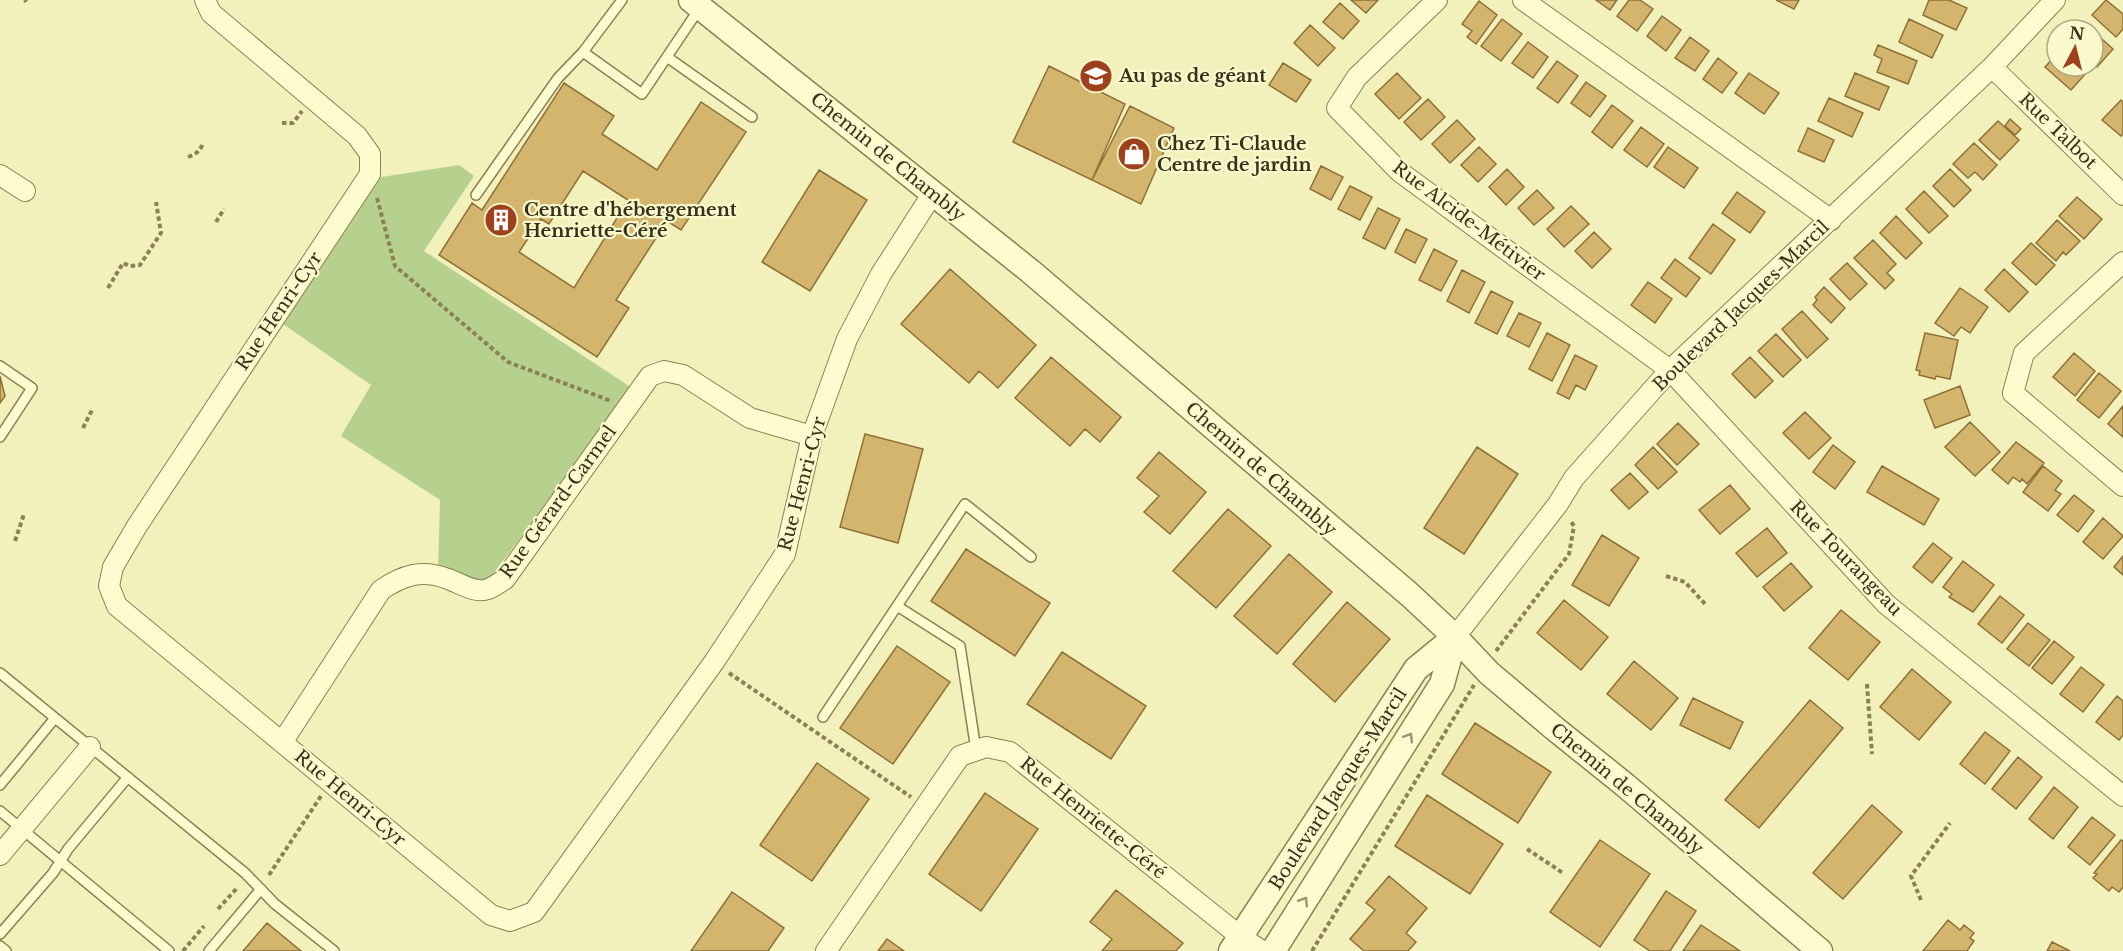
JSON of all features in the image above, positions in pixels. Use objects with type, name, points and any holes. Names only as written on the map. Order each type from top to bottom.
[{"type":"street","points":[[205,0],[211,13],[357,136],[370,154],[370,174]]},
{"type":"street","name":"Rue Alcide-Métivier","points":[[1437,0],[1357,77],[1337,108],[1400,172],[1670,370]]},
{"type":"street","points":[[1523,0],[1831,220]]},
{"type":"street","name":"Boulevard Jacques-Marcil","points":[[1236,944],[1416,669],[1455,636],[1558,504],[1574,478],[1670,370],[1992,67],[2055,0]]},
{"type":"street","name":"Chemin de Chambly","points":[[704,5],[1030,271],[1410,595],[1455,636],[1484,667],[1554,728],[1625,785],[1820,951]]},
{"type":"street","name":"Rue Talbot","points":[[1992,67],[2123,195]]},
{"type":"street","name":"Rue Henri-Cyr","points":[[370,174],[137,526],[113,567],[109,586],[117,606],[491,915],[510,921],[534,912],[714,662],[785,554],[812,436],[847,339],[881,274],[933,193]]},
{"type":"street","points":[[0,175],[25,192]]},
{"type":"street","points":[[2123,262],[2024,353],[2013,393],[2123,486]]},
{"type":"street","name":"Rue Tourangeau","points":[[1670,370],[1886,604],[2123,796]]},
{"type":"street","name":"Rue Gérard-Carmel","points":[[283,741],[381,590],[399,578],[418,573],[445,578],[471,589],[487,590],[505,579],[650,376],[664,371],[683,375],[750,418],[812,436]]},
{"type":"street","name":"Boulevard Jacques-Marcil","points":[[1274,951],[1442,684],[1455,636]]},
{"type":"street","points":[[0,855],[90,747]]},
{"type":"street","name":"Rue Henriette-Céré","points":[[976,750],[986,747],[1010,752],[1236,944],[1262,951]]},
{"type":"street","points":[[826,951],[960,756],[976,750]]},
{"type":"lane","points":[[476,195],[558,78],[583,52],[622,0]]},
{"type":"lane","points":[[583,52],[642,94],[704,5]]},
{"type":"lane","points":[[667,57],[752,117]]},
{"type":"lane","points":[[0,366],[32,388],[0,437]]},
{"type":"lane","points":[[823,717],[964,504],[1031,556]]},
{"type":"lane","points":[[897,606],[960,646],[976,750]]},
{"type":"lane","points":[[0,673],[245,873],[275,904],[334,951]]},
{"type":"lane","points":[[0,785],[55,718]]},
{"type":"lane","points":[[0,934],[53,873],[60,861],[128,777]]},
{"type":"lane","points":[[0,810],[169,951]]},
{"type":"lane","points":[[209,951],[261,889]]},
{"type":"lane","points":[[0,946],[6,951]]},
{"type":"path","points":[[188,157],[197,153],[203,142]]},
{"type":"path","points":[[370,174],[395,266],[508,362],[627,408]]},
{"type":"path","points":[[108,288],[123,263],[130,266],[140,265],[161,233],[156,202]]},
{"type":"path","points":[[216,222],[224,209]]},
{"type":"path","points":[[83,428],[92,410]]},
{"type":"path","points":[[1312,951],[1463,707],[1484,667],[1569,554],[1574,526],[1558,504]]},
{"type":"path","points":[[15,542],[24,514]]},
{"type":"path","points":[[1666,576],[1685,582],[1706,605]]},
{"type":"path","points":[[714,662],[926,807]]},
{"type":"path","points":[[1867,684],[1872,754]]},
{"type":"path","points":[[269,875],[323,793]]},
{"type":"path","points":[[1921,900],[1911,876],[1950,823]]},
{"type":"path","points":[[1527,849],[1563,873]]},
{"type":"path","points":[[218,909],[238,887]]},
{"type":"path","points":[[185,949],[204,926]]},
{"type":"green space","points":[[459,165],[474,176],[424,251],[632,388],[485,585],[438,571],[440,500],[341,436],[371,385],[283,324],[375,178]]},
{"type":"building","points":[[1351,0],[1378,0],[1366,13]]},
{"type":"building","points":[[1596,0],[1617,0],[1610,10]]},
{"type":"building","points":[[1629,0],[1640,0],[1653,9],[1637,31],[1617,16]]},
{"type":"building","points":[[1776,0],[1799,0],[1794,9]]},
{"type":"building","points":[[1929,0],[1949,0],[1967,8],[1956,30],[1923,15]]},
{"type":"building","points":[[2106,0],[2123,14],[2123,29],[2116,37],[2105,27],[2105,18],[2095,18],[2092,15]]},
{"type":"building","points":[[1479,1],[1497,15],[1476,44],[1467,37],[1472,31],[1462,24]]},
{"type":"building","points":[[1340,3],[1359,21],[1343,39],[1323,22]]},
{"type":"building","points":[[1662,16],[1681,30],[1666,51],[1647,36]]},
{"type":"building","points":[[1502,19],[1522,34],[1501,61],[1481,46]]},
{"type":"building","points":[[1909,19],[1943,35],[1932,58],[1899,42]]},
{"type":"building","points":[[1310,25],[1335,48],[1318,66],[1294,43]]},
{"type":"building","points":[[1690,37],[1709,51],[1695,71],[1675,58]]},
{"type":"building","points":[[1528,42],[1548,57],[1533,78],[1512,63]]},
{"type":"building","points":[[2105,42],[2113,49],[2105,58]]},
{"type":"building","points":[[1878,45],[1917,61],[1908,84],[1877,72],[1882,59],[1874,55]]},
{"type":"building","points":[[1718,58],[1737,73],[1722,93],[1703,79]]},
{"type":"building","points":[[1557,61],[1578,76],[1558,103],[1537,88]]},
{"type":"building","points":[[1283,63],[1311,80],[1296,102],[1269,85]]},
{"type":"building","points":[[1049,66],[1125,104],[1092,180],[1013,142]]},
{"type":"building","points":[[1397,73],[1421,98],[1399,119],[1375,94]]},
{"type":"building","points":[[1749,73],[1779,93],[1764,114],[1735,93]]},
{"type":"building","points":[[1855,73],[1889,87],[1879,110],[1845,96]]},
{"type":"building","points":[[2057,78],[2082,78],[2071,90]]},
{"type":"building","points":[[1586,82],[1606,96],[1590,117],[1571,103]]},
{"type":"building","name":"Centre d'hébergement Henriette-Céré","points":[[564,83],[614,116],[602,134],[657,170],[701,102],[746,132],[681,230],[667,221],[616,300],[629,308],[597,357],[439,255],[472,203],[482,210]],"holes":[[[583,171],[628,200],[574,288],[519,252],[541,219],[549,224]]]},
{"type":"building","points":[[1829,98],[1863,113],[1852,137],[1818,121]]},
{"type":"building","points":[[1428,99],[1445,117],[1421,140],[1404,122]]},
{"type":"building","points":[[2121,100],[2123,102],[2123,134],[2121,136],[2102,120]]},
{"type":"building","points":[[1612,105],[1633,121],[1612,148],[1592,132]]},
{"type":"building","name":"Chez Ti-Claude Centre de jardin","points":[[1130,106],[1174,128],[1141,204],[1092,180]]},
{"type":"building","points":[[2010,119],[2021,129],[2015,135],[2005,126]]},
{"type":"building","points":[[1457,120],[1475,139],[1450,163],[1432,144]]},
{"type":"building","points":[[1998,121],[2019,140],[2000,160],[1979,140]]},
{"type":"building","points":[[1641,127],[1664,144],[1647,167],[1624,150]]},
{"type":"building","points":[[1808,128],[1834,140],[1824,162],[1798,151]]},
{"type":"building","points":[[1974,143],[1997,165],[1983,180],[1975,172],[1968,178],[1953,164]]},
{"type":"building","points":[[1479,147],[1496,164],[1478,182],[1461,165]]},
{"type":"building","points":[[1668,147],[1698,168],[1684,188],[1654,167]]},
{"type":"building","points":[[1321,166],[1343,177],[1331,200],[1310,189]]},
{"type":"building","points":[[1507,169],[1524,187],[1506,205],[1489,187]]},
{"type":"building","points":[[1950,169],[1971,190],[1954,207],[1933,186]]},
{"type":"building","points":[[819,170],[867,200],[810,291],[762,262]]},
{"type":"building","points":[[1350,186],[1372,197],[1360,220],[1338,209]]},
{"type":"building","points":[[1537,190],[1554,208],[1534,225],[1518,208]]},
{"type":"building","points":[[1924,191],[1948,216],[1929,233],[1906,209]]},
{"type":"building","points":[[1737,192],[1765,212],[1750,233],[1722,213]]},
{"type":"building","points":[[2077,197],[2102,219],[2084,239],[2059,216]]},
{"type":"building","points":[[1571,206],[1589,224],[1564,247],[1547,229]]},
{"type":"building","points":[[1378,208],[1400,219],[1385,249],[1363,238]]},
{"type":"building","points":[[1896,216],[1922,243],[1906,259],[1880,233]]},
{"type":"building","points":[[2057,220],[2080,241],[2066,255],[2063,252],[2056,261],[2036,243]]},
{"type":"building","points":[[1713,224],[1735,240],[1711,274],[1689,258]]},
{"type":"building","points":[[1406,229],[1427,239],[1415,263],[1395,252]]},
{"type":"building","points":[[1594,232],[1611,249],[1592,268],[1575,251]]},
{"type":"building","points":[[1873,240],[1896,264],[1887,273],[1894,280],[1885,289],[1854,258]]},
{"type":"building","points":[[2031,243],[2055,265],[2036,285],[2012,263]]},
{"type":"building","points":[[1434,249],[1457,261],[1441,291],[1419,280]]},
{"type":"building","points":[[1675,259],[1700,278],[1686,297],[1661,278]]},
{"type":"building","points":[[1847,263],[1867,284],[1850,300],[1830,279]]},
{"type":"building","points":[[950,269],[1036,345],[998,388],[979,371],[969,383],[901,324]]},
{"type":"building","points":[[2004,269],[2028,292],[2009,312],[1985,290]]},
{"type":"building","points":[[1462,270],[1485,282],[1469,313],[1447,301]]},
{"type":"building","points":[[1648,282],[1672,299],[1655,323],[1631,305]]},
{"type":"building","points":[[1824,287],[1845,308],[1831,323],[1813,305],[1817,300],[1815,297]]},
{"type":"building","points":[[1960,288],[1988,307],[1970,333],[1961,327],[1954,336],[1935,323]]},
{"type":"building","points":[[1491,291],[1513,302],[1497,334],[1475,323]]},
{"type":"building","points":[[1802,311],[1828,339],[1807,358],[1782,329]]},
{"type":"building","points":[[1519,313],[1541,323],[1529,347],[1507,336]]},
{"type":"building","points":[[1547,333],[1570,345],[1552,381],[1529,369]]},
{"type":"building","points":[[1925,333],[1958,340],[1950,379],[1936,376],[1935,379],[1919,375],[1920,371],[1916,370]]},
{"type":"building","points":[[1776,334],[1801,360],[1783,377],[1758,351]]},
{"type":"building","points":[[2074,353],[2095,371],[2075,396],[2053,377]]},
{"type":"building","points":[[1575,355],[1597,366],[1585,390],[1576,385],[1569,399],[1557,393]]},
{"type":"building","points":[[1051,357],[1121,417],[1100,442],[1085,429],[1070,446],[1015,398]]},
{"type":"building","points":[[1750,357],[1773,381],[1755,398],[1732,374]]},
{"type":"building","points":[[2099,373],[2121,391],[2099,418],[2077,400]]},
{"type":"building","points":[[0,376],[5,396],[0,403]]},
{"type":"building","points":[[1960,386],[1970,415],[1935,428],[1924,400]]},
{"type":"building","points":[[2123,406],[2123,437],[2108,424]]},
{"type":"building","points":[[1805,412],[1831,438],[1809,459],[1783,433]]},
{"type":"building","points":[[1970,422],[2000,452],[1975,476],[1945,447]]},
{"type":"building","points":[[1678,423],[1699,444],[1677,465],[1657,444]]},
{"type":"building","points":[[865,434],[923,449],[898,543],[840,527]]},
{"type":"building","points":[[2016,442],[2044,463],[2027,484],[2022,479],[2020,482],[2013,477],[2008,484],[1992,470]]},
{"type":"building","points":[[1833,445],[1855,462],[1835,489],[1813,472]]},
{"type":"building","points":[[1477,447],[1518,474],[1464,554],[1424,528]]},
{"type":"building","points":[[1653,447],[1677,472],[1658,489],[1635,465]]},
{"type":"building","points":[[1159,452],[1206,492],[1170,534],[1144,512],[1159,496],[1137,478]]},
{"type":"building","points":[[1882,466],[1939,499],[1924,525],[1867,492]]},
{"type":"building","points":[[2043,466],[2062,481],[2055,490],[2061,494],[2048,511],[2023,492]]},
{"type":"building","points":[[1630,473],[1648,492],[1629,509],[1611,490]]},
{"type":"building","points":[[1730,485],[1750,509],[1720,534],[1699,510]]},
{"type":"building","points":[[2074,495],[2094,511],[2078,532],[2057,515]]},
{"type":"building","points":[[1228,509],[1271,546],[1216,608],[1173,571]]},
{"type":"building","points":[[2103,518],[2123,536],[2103,559],[2083,542]]},
{"type":"building","points":[[1767,528],[1787,553],[1757,577],[1736,553]]},
{"type":"building","points":[[1602,535],[1639,558],[1609,606],[1572,585]]},
{"type":"building","points":[[1933,543],[1952,558],[1932,583],[1913,567]]},
{"type":"building","points":[[966,549],[1050,603],[1015,656],[931,601]]},
{"type":"building","points":[[1289,554],[1332,592],[1277,654],[1234,616]]},
{"type":"building","points":[[2123,556],[2123,575],[2114,567]]},
{"type":"building","points":[[1963,561],[1994,585],[1973,612],[1949,597],[1952,594],[1943,587]]},
{"type":"building","points":[[1791,563],[1812,587],[1784,611],[1763,587]]},
{"type":"building","points":[[2000,596],[2024,615],[2002,643],[1978,624]]},
{"type":"building","points":[[1564,600],[1608,637],[1581,670],[1537,633]]},
{"type":"building","points":[[1347,602],[1390,639],[1335,702],[1293,664]]},
{"type":"building","points":[[1841,610],[1880,642],[1848,680],[1809,648]]},
{"type":"building","points":[[2028,623],[2050,640],[2029,666],[2007,649]]},
{"type":"building","points":[[2054,641],[2074,657],[2052,684],[2032,668]]},
{"type":"building","points":[[897,646],[950,682],[893,764],[840,728]]},
{"type":"building","points":[[1062,652],[1146,706],[1111,759],[1027,704]]},
{"type":"building","points":[[1634,661],[1678,698],[1651,730],[1607,694]]},
{"type":"building","points":[[2081,667],[2104,685],[2083,712],[2060,694]]},
{"type":"building","points":[[1912,669],[1951,702],[1919,740],[1880,707]]},
{"type":"building","points":[[2117,696],[2123,701],[2123,735],[2119,740],[2096,722]]},
{"type":"building","points":[[1693,698],[1743,722],[1730,749],[1680,725]]},
{"type":"building","points":[[1810,700],[1843,728],[1759,828],[1725,800]]},
{"type":"building","points":[[1475,723],[1551,772],[1518,823],[1442,774]]},
{"type":"building","points":[[1985,732],[2010,751],[1985,784],[1960,764]]},
{"type":"building","points":[[2018,757],[2042,777],[2016,809],[1992,789]]},
{"type":"building","points":[[817,763],[869,799],[812,881],[760,845]]},
{"type":"building","points":[[2054,787],[2078,807],[2053,839],[2029,819]]},
{"type":"building","points":[[985,793],[1038,829],[981,911],[929,874]]},
{"type":"building","points":[[1427,795],[1503,844],[1470,894],[1395,846]]},
{"type":"building","points":[[1872,805],[1902,832],[1843,899],[1813,873]]},
{"type":"building","points":[[2092,817],[2115,835],[2090,865],[2068,847]]},
{"type":"building","points":[[1600,840],[1650,874],[1600,947],[1550,912]]},
{"type":"building","points":[[2121,840],[2123,841],[2123,887],[2119,892],[2112,887],[2109,891],[2093,878],[2097,874],[2094,873]]},
{"type":"building","points":[[1389,876],[1427,908],[1406,933],[1416,942],[1408,951],[1364,951],[1350,939],[1375,910],[1366,903]]},
{"type":"building","points":[[1116,890],[1183,943],[1176,951],[1102,951],[1112,939],[1090,922]]},
{"type":"building","points":[[1666,891],[1696,911],[1670,951],[1650,951],[1634,940]]},
{"type":"building","points":[[732,892],[784,928],[768,951],[691,951]]},
{"type":"building","points":[[1948,920],[1960,930],[1964,925],[1974,933],[1970,938],[1974,941],[1967,951],[1923,951]]},
{"type":"building","points":[[267,923],[301,951],[243,951]]},
{"type":"building","points":[[1701,925],[1740,951],[1683,951]]},
{"type":"building","points":[[887,939],[904,951],[878,951]]},
{"type":"building","points":[[2052,942],[2070,951],[2047,951]]},
{"type":"place","name":"Au pas de géant","points":[[1096,76]]},
{"type":"place","name":"Chez Ti-Claude Centre de jardin","points":[[1134,154]]},
{"type":"place","name":"Centre d'hébergement Henriette-Céré","points":[[501,220]]}]
